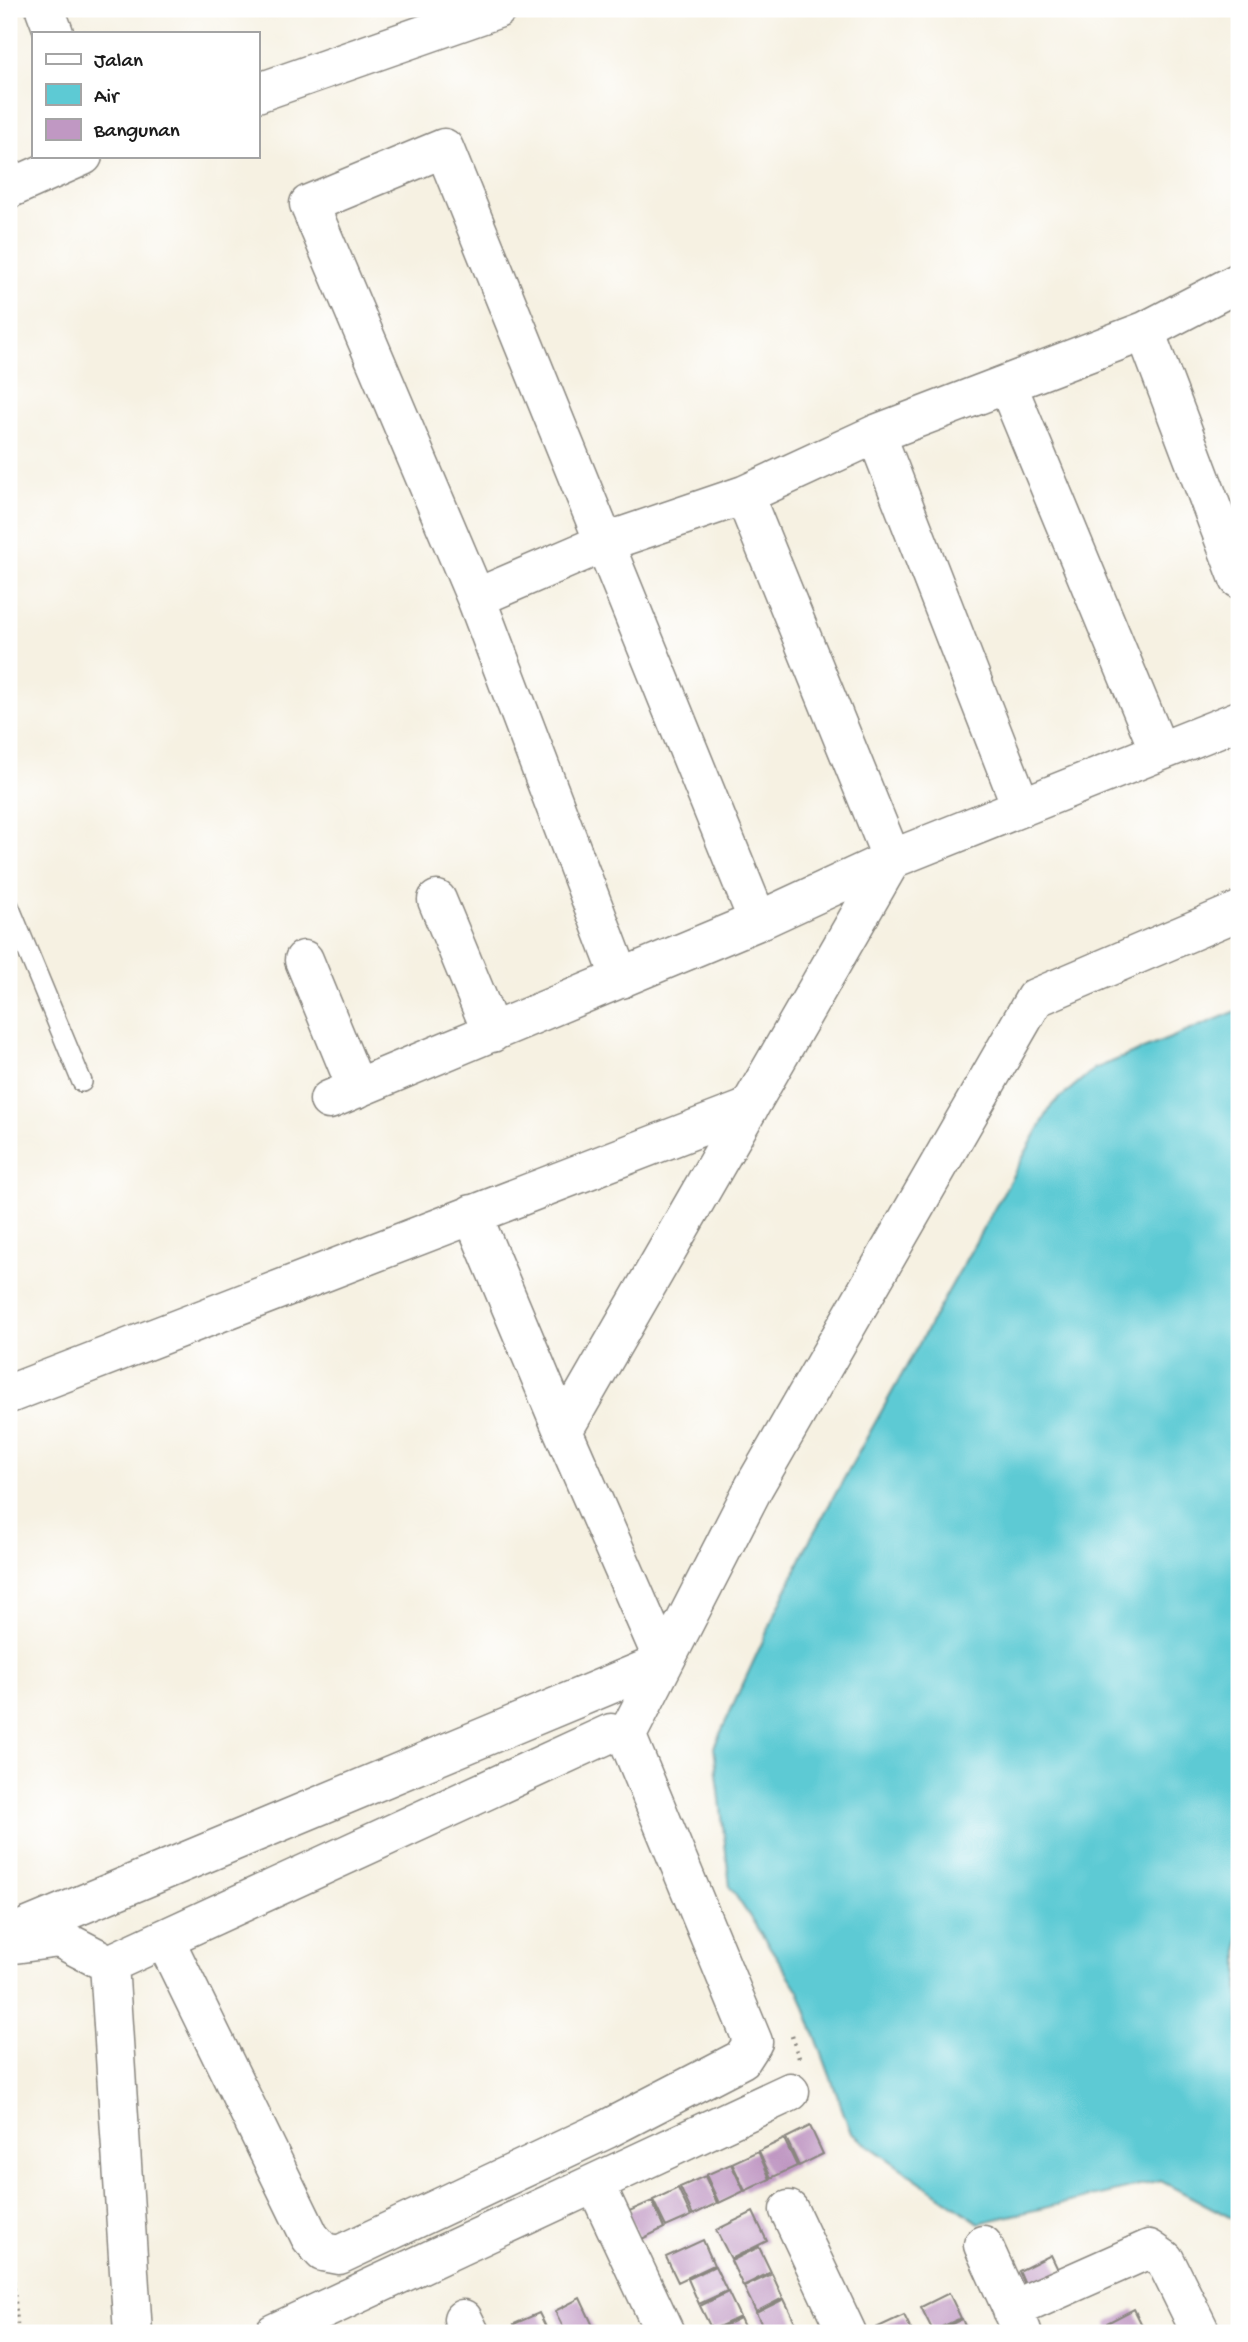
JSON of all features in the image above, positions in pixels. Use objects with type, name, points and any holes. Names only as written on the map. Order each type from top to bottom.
[{"type":"street","points":[[45,9],[54,32]]},
{"type":"street","points":[[259,92],[497,9]]},
{"type":"street","points":[[621,979],[476,598],[309,204],[444,148],[607,542],[758,921]]},
{"type":"street","points":[[9,189],[79,158]]},
{"type":"street","points":[[476,598],[607,542],[744,495],[876,434],[1145,331],[1239,282]]},
{"type":"street","points":[[1145,331],[1239,579]]},
{"type":"street","points":[[1007,383],[1159,751]]},
{"type":"street","points":[[876,434],[1021,806]]},
{"type":"street","points":[[744,495],[892,859]]},
{"type":"street","points":[[304,960],[343,1095],[758,921],[892,859],[1239,720]]},
{"type":"street","points":[[563,1432],[892,859]]},
{"type":"street","points":[[437,900],[492,1033]]},
{"type":"street","points":[[626,1737],[754,1487],[1035,998],[1239,911]]},
{"type":"street","points":[[9,1394],[749,1108]]},
{"type":"street","points":[[472,1214],[563,1432],[664,1662]]},
{"type":"street","points":[[9,1935],[664,1662]]},
{"type":"street","points":[[109,1964],[611,1732],[626,1737],[753,2042],[741,2059],[607,2129],[338,2255],[323,2252],[310,2237],[165,1940]]},
{"type":"street","points":[[9,1945],[59,1938],[109,1964]]},
{"type":"street","points":[[109,1964],[133,2333]]},
{"type":"street","points":[[274,2333],[790,2092]]},
{"type":"street","points":[[595,2183],[665,2333]]},
{"type":"street","points":[[789,2210],[847,2333]]},
{"type":"street","points":[[983,2245],[1018,2321],[1149,2249],[1165,2260],[1201,2333]]},
{"type":"lane","points":[[9,906],[82,1082]]},
{"type":"path","points":[[790,2092],[802,2079],[791,2033]]},
{"type":"path","points":[[9,2239],[18,2333]]},
{"type":"water","points":[[1239,1010],[1239,2222],[1161,2181],[979,2223],[851,2133],[799,1991],[730,1887],[714,1747],[807,1545],[1052,1105],[1094,1069]]},
{"type":"building","points":[[810,2126],[823,2154],[799,2166],[786,2138]]},
{"type":"building","points":[[784,2139],[797,2166],[771,2178],[759,2151]]},
{"type":"building","points":[[758,2151],[770,2179],[745,2191],[732,2163]]},
{"type":"building","points":[[731,2164],[744,2191],[719,2203],[706,2175]]},
{"type":"building","points":[[705,2176],[717,2203],[693,2215],[680,2187]]},
{"type":"building","points":[[678,2188],[691,2216],[666,2227],[653,2200]]},
{"type":"building","points":[[652,2201],[664,2228],[640,2240],[627,2212]]},
{"type":"building","points":[[753,2212],[767,2241],[731,2259],[716,2230]]},
{"type":"building","points":[[703,2240],[714,2265],[678,2282],[666,2257]]},
{"type":"building","points":[[759,2247],[771,2272],[743,2286],[731,2261]]},
{"type":"building","points":[[1051,2255],[1062,2278],[1029,2294],[1019,2271]]},
{"type":"building","points":[[715,2266],[727,2291],[699,2304],[688,2279]]},
{"type":"building","points":[[772,2274],[783,2298],[756,2312],[744,2287]]},
{"type":"building","points":[[728,2292],[740,2317],[712,2330],[700,2306]]},
{"type":"building","points":[[949,2293],[961,2318],[933,2331],[921,2307]]},
{"type":"building","points":[[580,2298],[597,2333],[566,2333],[555,2311]]},
{"type":"building","points":[[784,2299],[796,2324],[777,2333],[766,2333],[756,2313]]},
{"type":"building","points":[[1134,2309],[1146,2333],[1112,2333],[1107,2323]]},
{"type":"building","points":[[539,2313],[549,2333],[519,2333],[514,2324]]},
{"type":"building","points":[[904,2315],[913,2333],[879,2333],[876,2328]]},
{"type":"building","points":[[740,2318],[747,2333],[713,2333],[713,2331]]},
{"type":"building","points":[[962,2319],[968,2333],[933,2333]]}]
